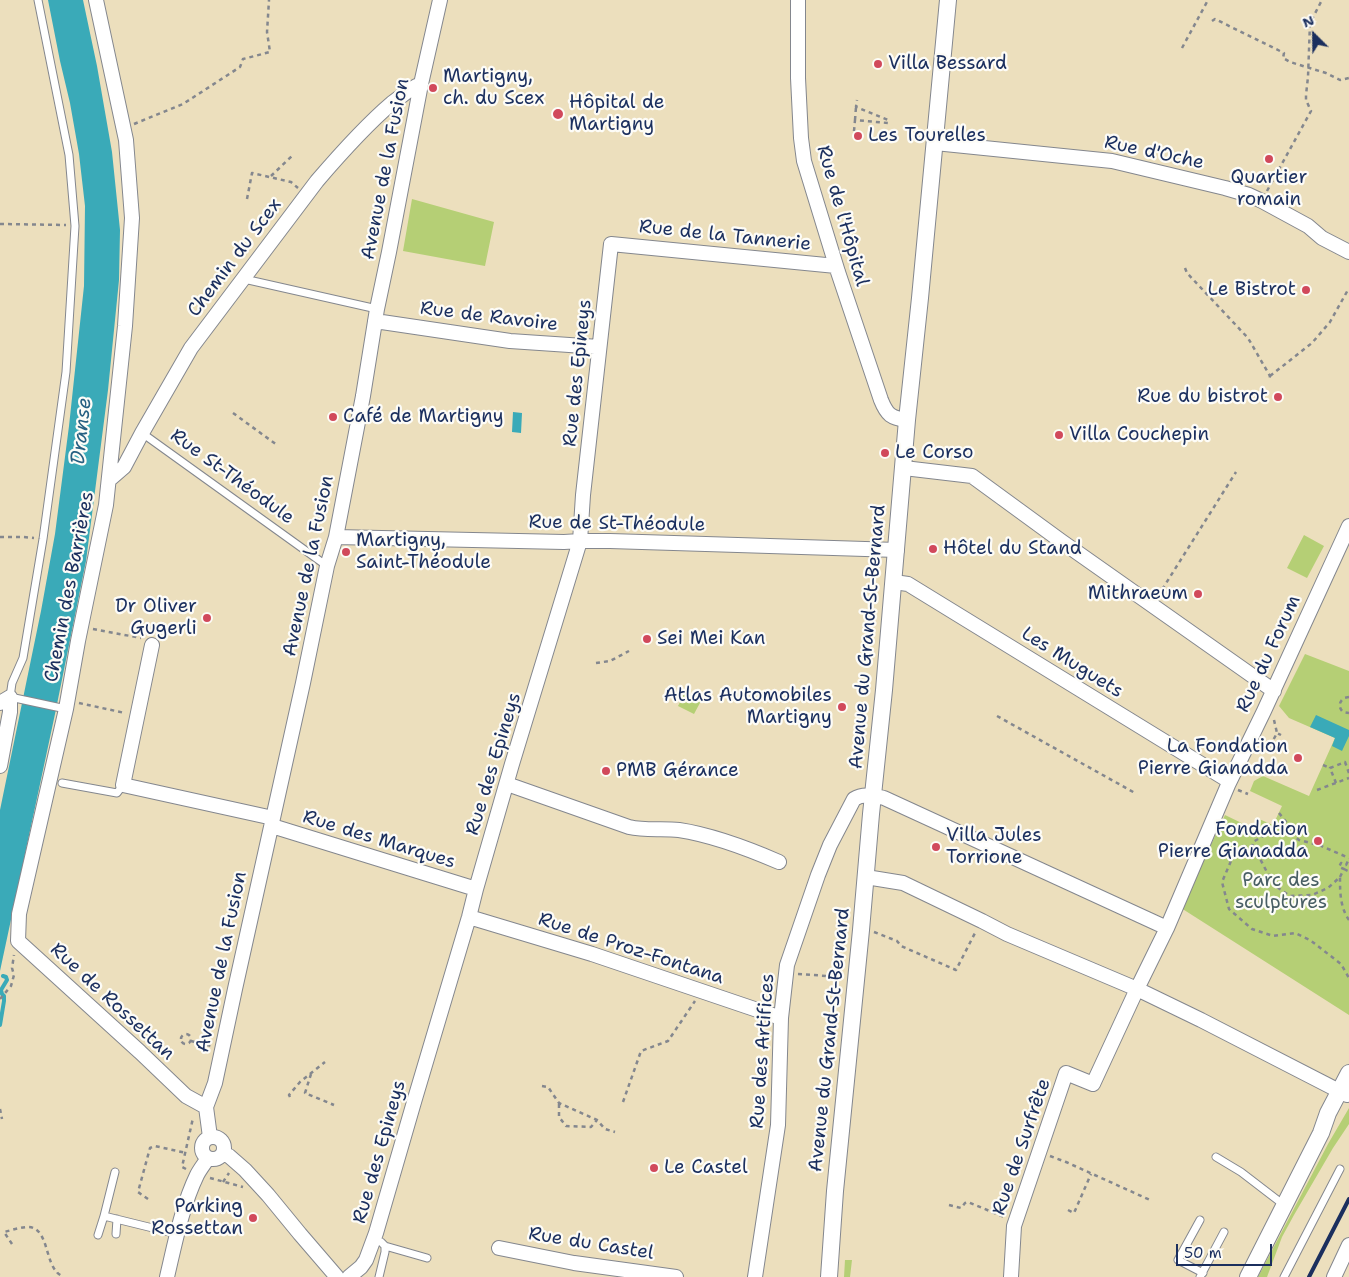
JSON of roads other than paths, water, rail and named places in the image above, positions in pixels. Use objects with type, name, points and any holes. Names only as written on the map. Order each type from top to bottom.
[{"type":"street","name":"Chemin des Barrières","points":[[18,940],[19,914],[65,706],[106,505],[125,326],[132,218],[126,140],[96,0]]},
{"type":"street","name":"Avenue de la Fusion","points":[[208,1158],[202,1148],[204,1140],[210,1137],[202,1104],[215,1083],[327,566],[336,537],[363,396],[376,315],[421,84],[440,0]]},
{"type":"street","name":"Rue de l'Hôpital","points":[[798,0],[798,78],[804,161],[836,266],[884,408],[895,418],[907,420]]},
{"type":"street","name":"Avenue du Grand-St-Bernard","points":[[828,1277],[897,550],[907,420],[948,0]]},
{"type":"street","name":"Chemin du Scex","points":[[109,480],[124,467],[192,348],[291,214],[336,159],[378,115],[409,89],[421,84]]},
{"type":"street","name":"Rue d'Oche","points":[[935,143],[1112,162],[1225,188],[1262,201],[1308,226],[1322,238],[1349,252]]},
{"type":"street","name":"Rue de la Tannerie","points":[[611,244],[836,266]]},
{"type":"street","name":"Rue des Epineys","points":[[349,1277],[361,1267],[379,1243],[476,889],[580,541],[583,495],[611,244]]},
{"type":"street","name":"Rue de Ravoire","points":[[376,315],[510,340],[599,347]]},
{"type":"street","points":[[904,468],[972,476],[1152,606],[1274,691]]},
{"type":"street","name":"Rue du Forum","points":[[1137,989],[1167,928],[1229,782],[1274,691],[1349,526]]},
{"type":"street","name":"Rue de St-Théodule","points":[[336,537],[756,544],[897,550]]},
{"type":"street","name":"Les Muguets","points":[[894,582],[908,584],[1229,782]]},
{"type":"street","points":[[123,785],[138,716],[147,641]]},
{"type":"street","points":[[0,766],[10,712],[9,700]]},
{"type":"street","points":[[507,784],[629,827],[679,830],[718,840],[779,862]]},
{"type":"street","name":"Rue des Marques","points":[[123,785],[272,822],[476,889]]},
{"type":"street","name":"Rue des Artifices","points":[[755,1277],[778,1125],[781,1018],[787,965],[830,845],[854,799],[859,796],[873,796]]},
{"type":"street","points":[[873,796],[884,798],[1167,928]]},
{"type":"street","points":[[866,877],[902,883],[982,920],[1007,934],[1137,989],[1345,1093]]},
{"type":"street","name":"Rue de Proz-Fontana","points":[[469,918],[592,954],[781,1018]]},
{"type":"street","name":"Rue de Rossettan","points":[[18,940],[186,1096],[202,1104]]},
{"type":"street","name":"Rue de Surfrête","points":[[1010,1277],[1014,1226],[1066,1073],[1093,1084],[1137,989]]},
{"type":"street","points":[[1248,1277],[1321,1133],[1345,1093],[1349,1073]]},
{"type":"street","points":[[167,1277],[190,1191],[198,1173],[208,1158],[215,1159],[223,1154],[224,1147],[222,1141],[217,1137],[210,1137]]},
{"type":"street","points":[[223,1154],[229,1156],[245,1170],[337,1277]]},
{"type":"street","points":[[1334,1277],[1349,1245]]},
{"type":"street","name":"Rue du Castel","points":[[499,1248],[577,1263],[676,1277]]},
{"type":"lane","points":[[38,0],[69,155],[75,226],[66,372],[43,539],[23,658],[12,683],[9,700],[65,706]]},
{"type":"lane","points":[[244,279],[376,315]]},
{"type":"lane","name":"Rue St-Théodule","points":[[142,433],[327,566]]},
{"type":"lane","points":[[62,784],[117,793],[123,785]]},
{"type":"lane","points":[[1216,1157],[1241,1172],[1284,1206]]},
{"type":"lane","points":[[1284,1277],[1340,1169]]},
{"type":"lane","points":[[98,1235],[115,1172]]},
{"type":"lane","points":[[104,1216],[178,1234]]},
{"type":"lane","points":[[116,1234],[117,1219]]},
{"type":"lane","points":[[1200,1220],[1178,1260],[1202,1275],[1224,1232]]},
{"type":"lane","points":[[379,1243],[427,1258]]},
{"type":"lane","points":[[379,1243],[385,1252],[379,1277]]},
{"type":"water","name":"Dranse","points":[[48,0],[83,0],[112,152],[120,230],[119,280],[108,390],[86,561],[0,971],[0,810],[55,534],[84,286],[85,206],[79,154]]},
{"type":"water","points":[[513,412],[522,413],[521,433],[512,432]]},
{"type":"water","points":[[1316,715],[1349,730],[1349,736],[1342,751],[1332,746],[1335,738],[1310,727]]},
{"type":"waterway","points":[[0,1025],[4,1001],[1,990],[7,980],[3,976]]},
{"type":"railway","points":[[1309,1277],[1349,1199]]},
{"type":"place","name":"Villa Bessard","points":[[878,64]]},
{"type":"place","name":"Martigny, ch. du Scex","points":[[433,88]]},
{"type":"place","name":"Hôpital de Martigny","points":[[558,114]]},
{"type":"place","name":"Les Tourelles","points":[[858,136]]},
{"type":"place","name":"Quartier romain","points":[[1269,159]]},
{"type":"place","name":"Le Bistrot","points":[[1306,290]]},
{"type":"place","name":"Rue du bistrot","points":[[1278,397]]},
{"type":"place","name":"Café de Martigny","points":[[333,417]]},
{"type":"place","name":"Villa Couchepin","points":[[1059,435]]},
{"type":"place","name":"Le Corso","points":[[885,453]]},
{"type":"place","name":"Hôtel du Stand","points":[[933,549]]},
{"type":"place","name":"Martigny, Saint-Théodule","points":[[346,552]]},
{"type":"place","name":"Mithraeum","points":[[1198,594]]},
{"type":"place","name":"Dr Oliver Gugerli","points":[[207,618]]},
{"type":"place","name":"Sei Mei Kan","points":[[647,639]]},
{"type":"place","name":"Atlas Automobiles Martigny","points":[[842,707]]},
{"type":"place","name":"La Fondation Pierre Gianadda","points":[[1298,758]]},
{"type":"place","name":"PMB Gérance","points":[[606,771]]},
{"type":"place","name":"Fondation Pierre Gianadda","points":[[1318,841]]},
{"type":"place","name":"Villa Jules Torrione","points":[[936,847]]},
{"type":"place","name":"Le Castel","points":[[654,1168]]},
{"type":"place","name":"Parking Rossettan","points":[[253,1218]]},
{"type":"park label","name":"Parc des sculptures","points":[[1281,892]]}]
